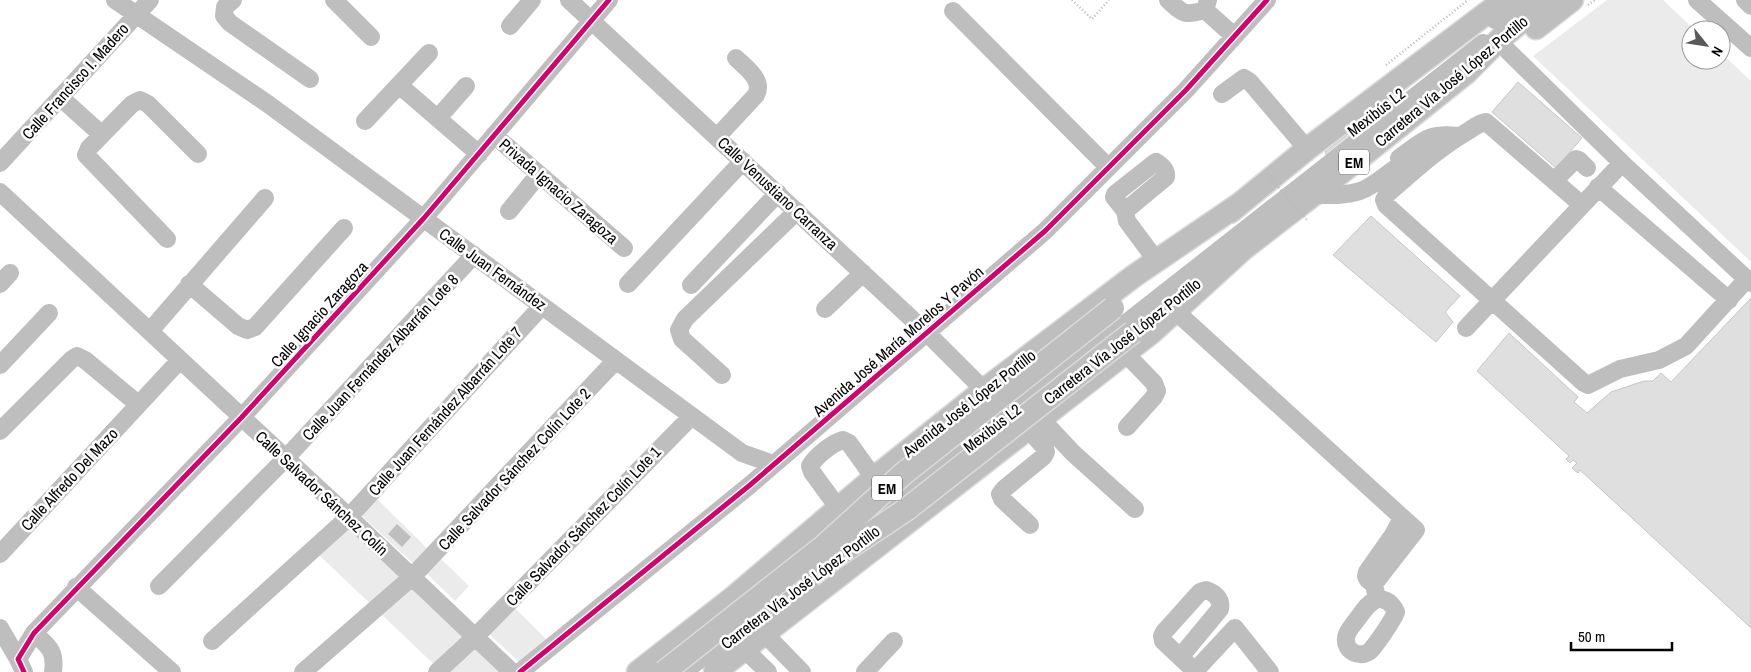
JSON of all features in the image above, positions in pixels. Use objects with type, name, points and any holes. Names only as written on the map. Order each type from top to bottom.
[{"type":"main road","points":[[1443,46],[1476,10],[1489,0]]},
{"type":"main road","name":"Carretera Vía José López Portillo","points":[[664,672],[824,546],[903,474],[1113,308],[1307,150],[1504,0]]},
{"type":"main road","name":"Carretera Vía José López Portillo","points":[[688,672],[832,559],[907,509],[1133,332],[1313,195],[1466,73],[1500,39],[1548,0]]},
{"type":"main road","points":[[1466,73],[1508,51],[1580,3]]},
{"type":"main road","name":"Avenida José López Portillo","points":[[715,672],[728,632],[748,616],[839,509],[874,478],[984,390],[1156,260],[1241,203]]},
{"type":"main road","name":"Avenida José López Portillo","points":[[638,672],[728,632],[748,616],[1034,424],[1151,333],[1241,250]]},
{"type":"street","name":"Calle Juan Fernández","points":[[115,0],[268,104],[742,453],[756,460],[773,464]]},
{"type":"street","name":"Calle Francisco I. Madero","points":[[0,163],[150,0]]},
{"type":"street","points":[[233,0],[225,8],[224,16],[230,23],[310,79]]},
{"type":"street","points":[[334,0],[371,37]]},
{"type":"street","points":[[510,26],[532,0]]},
{"type":"street","name":"Calle Venustiano Carranza","points":[[569,0],[927,333],[984,390]]},
{"type":"street","name":"Calle Ignacio Zaragoza","points":[[21,666],[34,633],[76,587],[241,418],[424,218],[609,0]]},
{"type":"street","points":[[1168,0],[1183,14],[1191,14],[1207,5],[1234,36]]},
{"type":"street","name":"Avenida José María Morelos Y Pavón","points":[[520,672],[773,464],[1045,231],[1186,90],[1267,0]]},
{"type":"street","name":"Mexibús L2","points":[[748,616],[1340,140],[1521,0]]},
{"type":"street","name":"Mexibús L2","points":[[748,616],[863,529],[1330,162],[1458,64],[1537,0]]},
{"type":"street","points":[[1697,0],[1751,48]]},
{"type":"street","points":[[1745,0],[1751,6]]},
{"type":"street","points":[[952,11],[1108,167]]},
{"type":"street","points":[[1508,51],[1622,163],[1749,281],[1728,300],[1686,346],[1659,360],[1620,369],[1588,385],[1386,205],[1384,200],[1387,194],[1430,157],[1459,136],[1486,122],[1582,205]]},
{"type":"street","points":[[365,121],[430,53]]},
{"type":"street","points":[[717,137],[756,95],[759,88],[758,81],[736,58]]},
{"type":"street","points":[[1222,94],[1244,78],[1250,82],[1307,150]]},
{"type":"street","name":"Privada Ignacio Zaragoza","points":[[399,85],[479,154]]},
{"type":"street","points":[[438,118],[466,86]]},
{"type":"street","points":[[60,98],[102,136]]},
{"type":"street","points":[[167,239],[86,155],[89,148],[132,104],[140,100],[148,104],[198,154]]},
{"type":"street","name":"Privada Ignacio Zaragoza","points":[[494,135],[624,248]]},
{"type":"street","points":[[1360,191],[1386,167],[1425,140],[1436,135],[1459,136]]},
{"type":"street","points":[[1313,195],[1335,195],[1360,191],[1412,159],[1420,156],[1430,157]]},
{"type":"street","points":[[1554,181],[1576,160],[1579,160],[1587,168]]},
{"type":"street","points":[[628,284],[743,161]]},
{"type":"street","points":[[1466,328],[1622,163]]},
{"type":"street","points":[[509,211],[539,174]]},
{"type":"street","points":[[1598,187],[1728,300]]},
{"type":"street","name":"Calle Salvador Sánchez Colín","points":[[0,192],[349,517],[512,672]]},
{"type":"street","points":[[691,285],[778,193]]},
{"type":"street","points":[[150,331],[265,198]]},
{"type":"street","points":[[722,374],[682,339],[680,330],[685,319],[797,211]]},
{"type":"street","points":[[1125,211],[1127,221],[1156,260]]},
{"type":"street","points":[[189,284],[238,326],[247,330],[255,327],[344,228]]},
{"type":"street","name":"Calle Juan Fernández Albarrán Lote 8","points":[[159,586],[286,458],[474,256]]},
{"type":"street","points":[[825,308],[863,273]]},
{"type":"street","name":"Calle Juan Fernández Albarrán Lote 7","points":[[212,641],[349,517],[542,306]]},
{"type":"street","points":[[1176,309],[1182,318],[1416,530],[1375,592]]},
{"type":"street","points":[[0,365],[49,313]]},
{"type":"street","points":[[1125,354],[1154,383],[1157,391],[1154,397],[1127,427]]},
{"type":"street","points":[[0,431],[77,356],[138,404]]},
{"type":"street","name":"Calle Alfredo Del Mazo","points":[[0,554],[180,360]]},
{"type":"street","name":"Calle Salvador Sánchez Colín Lote 2","points":[[302,672],[412,577],[616,360]]},
{"type":"street","name":"Calle Salvador Sánchez Colín Lote 1","points":[[437,672],[475,636],[692,416]]},
{"type":"street","points":[[1034,424],[1073,453],[1135,509]]},
{"type":"street","points":[[1030,525],[1002,499],[1000,494],[1043,457],[1046,452],[1034,424]]},
{"type":"street","points":[[839,509],[812,472],[810,466],[813,461],[837,441],[843,440],[849,443],[874,478]]},
{"type":"street","points":[[76,587],[172,672]]},
{"type":"street","points":[[1181,656],[1218,614],[1221,604],[1219,598],[1213,592],[1206,590],[1200,592],[1164,632],[1162,636],[1163,641],[1196,671],[1235,628]]},
{"type":"street","points":[[1218,614],[1235,628],[1270,672]]},
{"type":"street","points":[[748,616],[802,672]]},
{"type":"street","points":[[0,628],[21,666]]},
{"type":"street","points":[[668,672],[728,632]]},
{"type":"street","points":[[684,672],[728,632]]},
{"type":"street","points":[[728,632],[768,672]]},
{"type":"street","points":[[34,633],[51,649],[55,660],[53,672]]},
{"type":"street","points":[[865,672],[894,641]]},
{"type":"path","points":[[1072,0],[1092,19],[1109,0]]},
{"type":"path","points":[[1580,3],[1595,0]]},
{"type":"path","points":[[1264,171],[1307,220]]},
{"type":"shaded area","points":[[1607,0],[1663,0],[1684,20],[1681,20],[1681,70],[1731,70],[1731,62],[1751,81],[1751,262],[1533,56]]},
{"type":"shaded area","points":[[376,498],[432,553],[418,568],[361,515]]},
{"type":"shaded area","points":[[397,524],[411,537],[402,547],[388,534]]},
{"type":"shaded area","points":[[349,528],[501,672],[442,672],[319,555]]},
{"type":"shaded area","points":[[441,559],[469,586],[455,601],[427,574]]},
{"type":"shaded area","points":[[511,604],[547,640],[520,663],[485,630]]},
{"type":"building","points":[[1518,82],[1582,138],[1556,168],[1492,112]]},
{"type":"building","points":[[1395,97],[1399,108],[1328,158],[1325,152]]},
{"type":"building","points":[[1371,216],[1460,296],[1445,312],[1453,322],[1436,342],[1333,255]]},
{"type":"building","points":[[1751,298],[1751,628],[1580,470],[1578,473],[1572,468],[1577,463],[1573,460],[1570,463],[1566,459],[1569,456],[1477,371],[1509,333],[1578,397],[1574,402],[1587,413],[1611,392],[1644,381],[1653,381],[1661,373],[1671,382]]},
{"type":"cycle path","points":[[24,672],[18,659],[34,633],[241,418],[424,218],[609,0]]},
{"type":"cycle path","points":[[520,672],[750,485],[1045,231],[1186,90],[1267,0]]}]
